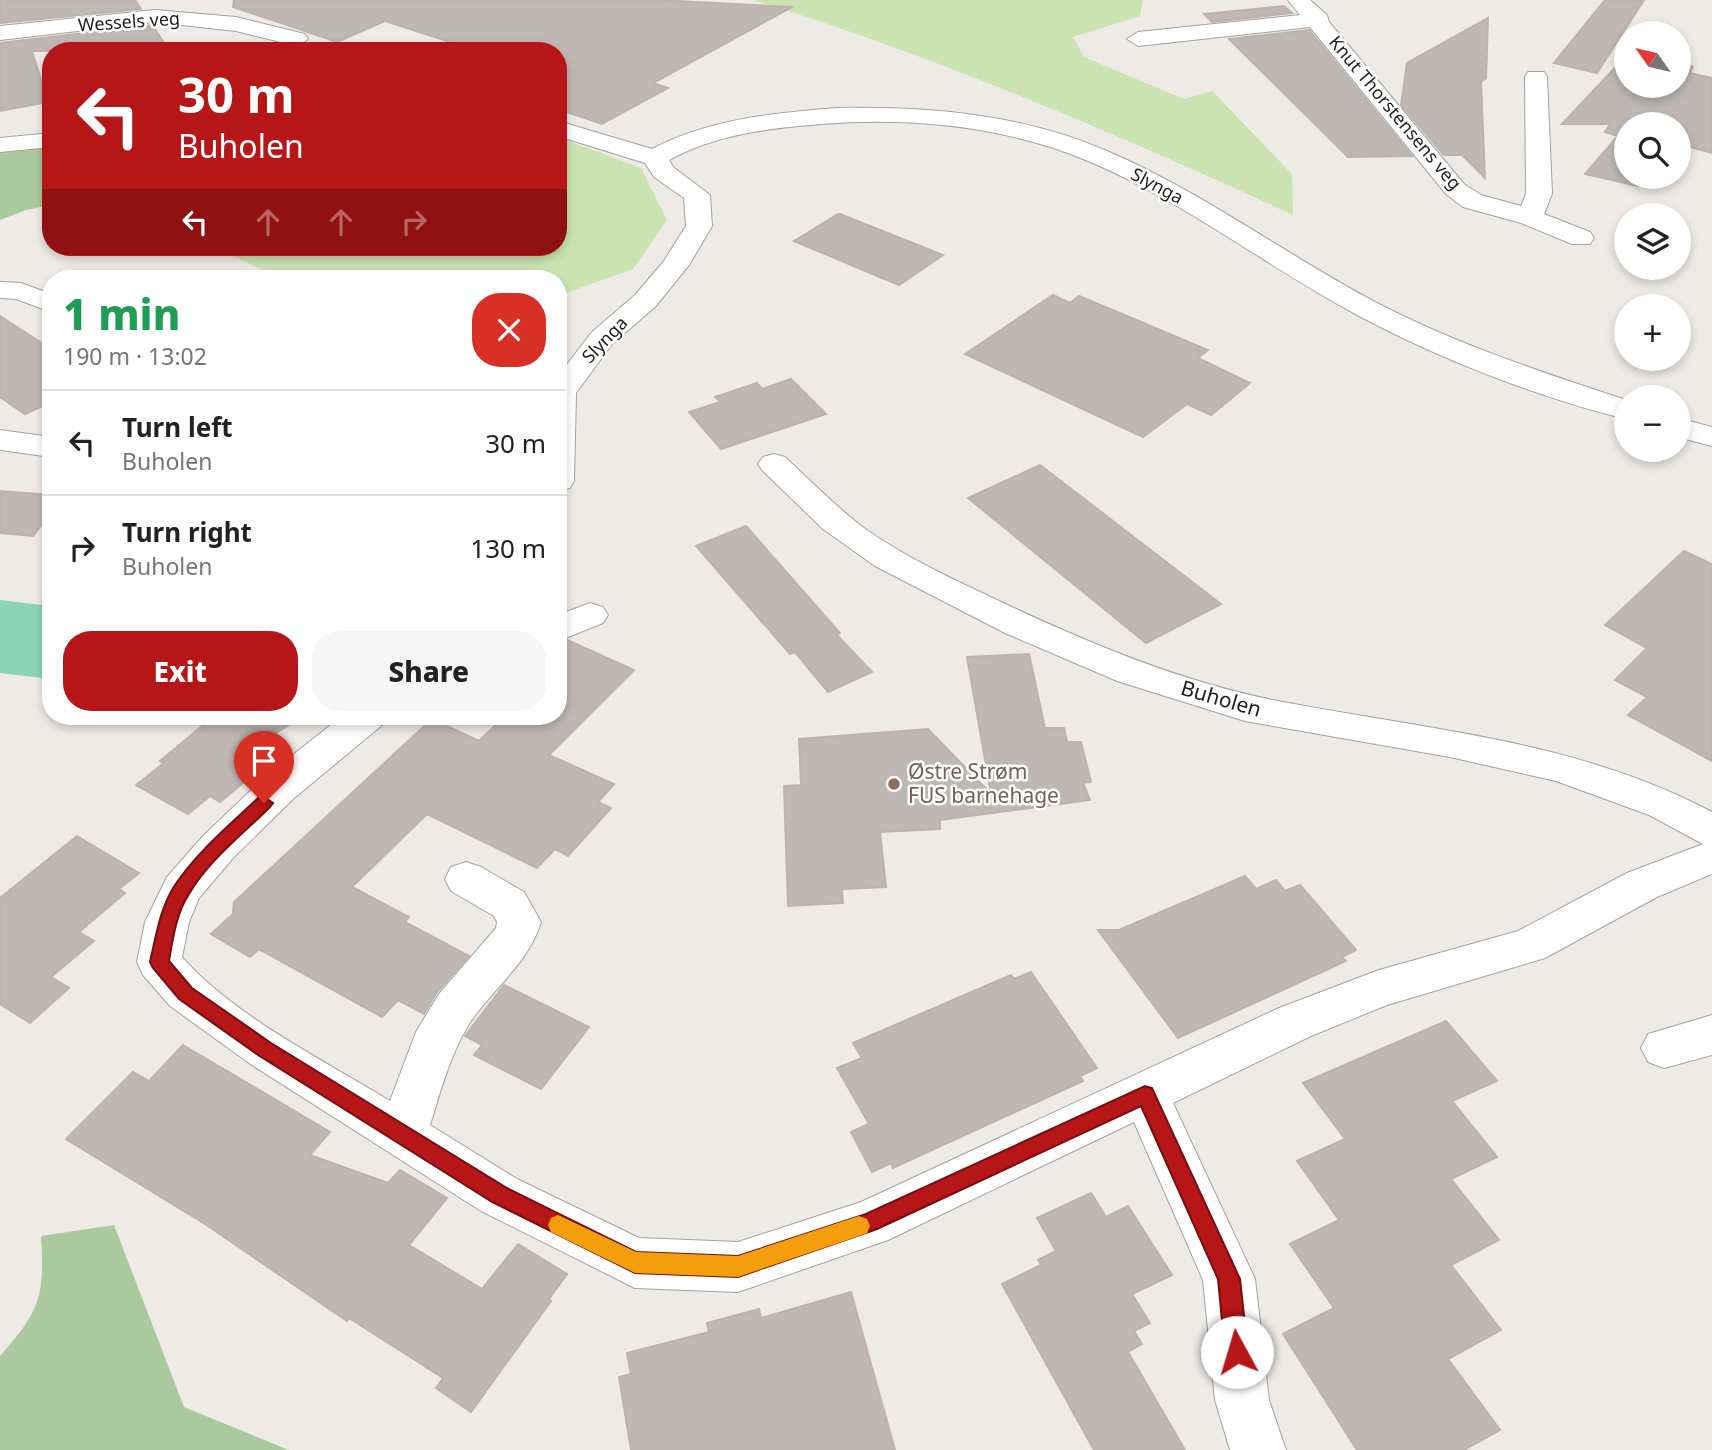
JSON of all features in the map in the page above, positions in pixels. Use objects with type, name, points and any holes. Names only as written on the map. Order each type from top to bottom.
[{"type":"street","points":[[155,16],[176,0]]},
{"type":"street","name":"Knut Thorstensens veg","points":[[1299,0],[1319,20],[1455,190],[1472,201],[1530,217],[1581,238]]},
{"type":"street","name":"Wessels veg","points":[[0,33],[155,16],[236,23],[297,39]]},
{"type":"street","points":[[1138,39],[1319,20]]},
{"type":"street","points":[[1530,217],[1539,194],[1536,77]]},
{"type":"street","name":"Slynga","points":[[655,158],[676,145],[717,133],[772,121],[829,115],[899,116],[1004,127],[1061,143],[1117,165],[1196,206],[1369,310],[1432,341],[1501,369],[1614,406]]},
{"type":"street","name":"Slynga","points":[[567,131],[655,158],[663,172],[697,195],[699,226],[675,265],[645,301],[602,338],[567,383]]},
{"type":"street","points":[[0,145],[42,141]]},
{"type":"street","points":[[0,290],[22,291],[42,300]]},
{"type":"street","points":[[1691,431],[1712,438]]},
{"type":"street","points":[[0,440],[42,446]]},
{"type":"street","name":"Buholen","points":[[774,464],[836,523],[890,559],[936,586],[1100,662],[1245,707],[1499,752],[1631,790],[1679,811],[1712,831]]},
{"type":"street","points":[[356,725],[279,788],[218,847],[182,889],[167,922],[159,962],[186,993],[265,1049],[402,1136],[499,1195],[635,1263],[738,1267],[870,1223],[1295,1022],[1379,989],[1530,945],[1642,885],[1712,857]]},
{"type":"street","points":[[402,1136],[432,1046],[455,1009],[515,936],[519,922],[509,904],[466,878]]},
{"type":"street","points":[[1664,1048],[1712,1035]]},
{"type":"street","points":[[1145,1094],[1229,1279],[1242,1400],[1258,1450]]},
{"type":"green space","points":[[753,0],[1143,0],[1140,16],[1073,37],[1084,57],[1184,99],[1212,91],[1292,174],[1293,215],[1026,98],[891,46]]},
{"type":"green space","points":[[567,140],[641,168],[667,220],[633,269],[567,293],[567,270],[263,270],[232,256],[567,256]]},
{"type":"green space","points":[[42,144],[42,207],[0,220],[0,147]]},
{"type":"green space","points":[[0,600],[42,605],[42,678],[0,673]]},
{"type":"green space","points":[[114,1225],[184,1407],[289,1450],[0,1450],[0,1356],[24,1327],[37,1302],[42,1274],[41,1236]]},
{"type":"building","points":[[0,0],[135,0],[141,9],[0,23]]},
{"type":"building","points":[[234,0],[657,0],[792,7],[653,83],[668,88],[602,124],[567,112],[567,42],[450,42],[385,21],[337,42],[233,7]]},
{"type":"building","points":[[1605,0],[1644,0],[1630,21],[1614,21],[1614,47],[1597,73],[1554,63]]},
{"type":"building","points":[[1284,6],[1292,13],[1212,22],[1204,14]]},
{"type":"building","points":[[1488,18],[1486,78],[1481,82],[1485,178],[1462,155],[1444,155],[1401,105],[1407,63]]},
{"type":"building","points":[[152,25],[164,42],[42,42],[42,51],[32,51],[42,83],[42,103],[0,111],[0,43]]},
{"type":"building","points":[[1309,30],[1412,156],[1348,157],[1229,39]]},
{"type":"building","points":[[1614,69],[1614,98],[1691,98],[1691,73],[1712,78],[1712,153],[1691,147],[1691,112],[1614,112],[1614,135],[1605,132],[1610,124],[1562,124]]},
{"type":"building","points":[[1614,141],[1614,181],[1585,174]]},
{"type":"building","points":[[838,214],[943,255],[899,285],[794,241]]},
{"type":"building","points":[[1053,295],[1070,303],[1079,296],[1208,350],[1198,358],[1250,383],[1211,415],[1187,404],[1143,437],[965,354]]},
{"type":"building","points":[[0,316],[42,343],[42,406],[25,414],[0,397]]},
{"type":"building","points":[[791,379],[826,414],[721,449],[689,412],[720,402],[715,397],[757,383],[762,389]]},
{"type":"building","points":[[1040,465],[1221,604],[1146,643],[968,498]]},
{"type":"building","points":[[0,491],[42,494],[42,524],[33,536],[0,533]]},
{"type":"building","points":[[746,526],[840,633],[837,635],[872,672],[828,692],[795,652],[790,654],[696,546]]},
{"type":"building","points":[[1684,551],[1712,564],[1712,761],[1628,715],[1647,697],[1615,680],[1647,648],[1605,625]]},
{"type":"building","points":[[567,640],[634,670],[549,755],[614,784],[598,802],[611,808],[568,856],[555,849],[537,868],[427,814],[352,887],[409,917],[405,922],[469,956],[437,992],[424,1014],[398,1000],[382,1017],[259,949],[250,957],[211,934],[233,914],[234,902],[426,725],[445,725],[479,741],[496,725],[567,725]]},
{"type":"building","points":[[1029,654],[1045,728],[1064,728],[1067,742],[1081,742],[1091,782],[1083,783],[1090,800],[940,820],[940,829],[880,832],[886,887],[842,889],[843,903],[788,906],[784,786],[801,785],[799,739],[928,729],[991,794],[967,657]]},
{"type":"building","points":[[203,725],[289,725],[251,747],[272,759],[220,802],[210,796],[188,814],[136,785],[164,763],[160,761]]},
{"type":"building","points":[[77,836],[139,873],[119,889],[125,893],[79,932],[94,941],[51,977],[69,988],[30,1023],[0,1004],[0,898]]},
{"type":"building","points":[[1245,876],[1256,889],[1276,880],[1285,891],[1300,885],[1356,950],[1342,957],[1346,961],[1178,1038],[1098,930],[1119,930]]},
{"type":"building","points":[[1031,972],[1097,1068],[1080,1076],[1083,1081],[893,1168],[891,1163],[872,1172],[851,1132],[869,1124],[837,1068],[862,1058],[853,1043],[1011,975],[1014,979]]},
{"type":"building","points":[[504,985],[589,1027],[541,1089],[474,1055],[482,1045],[465,1036]]},
{"type":"building","points":[[1446,1021],[1497,1081],[1452,1101],[1497,1157],[1451,1179],[1499,1240],[1451,1265],[1501,1330],[1448,1359],[1500,1430],[1464,1450],[1357,1450],[1283,1334],[1334,1308],[1290,1244],[1339,1220],[1297,1161],[1345,1139],[1303,1083]]},
{"type":"building","points":[[183,1045],[330,1132],[310,1155],[388,1183],[400,1170],[447,1198],[409,1245],[482,1289],[518,1244],[567,1274],[549,1299],[551,1301],[471,1412],[436,1388],[443,1378],[349,1318],[347,1321],[205,1224],[66,1139],[133,1072],[149,1081]]},
{"type":"building","points":[[1091,1193],[1106,1217],[1128,1206],[1172,1275],[1132,1294],[1150,1323],[1134,1331],[1142,1344],[1128,1352],[1185,1450],[1094,1450],[1002,1284],[1041,1265],[1038,1260],[1056,1251],[1037,1218]]},
{"type":"building","points":[[851,1292],[895,1450],[631,1450],[619,1377],[631,1374],[627,1353],[709,1332],[707,1323],[759,1309],[761,1318]]},
{"type":"slow traffic","points":[[558,1225],[635,1263],[738,1267],[859,1226]]},
{"type":"place","name":"Østre Strøm FUS barnehage","points":[[894,784]]},
{"type":"route","points":[[264,803],[218,847],[182,889],[167,922],[159,962],[186,993],[265,1049],[499,1195],[635,1263],[738,1267],[870,1223],[1145,1094],[1188,1183],[1229,1279],[1237,1352]]}]
